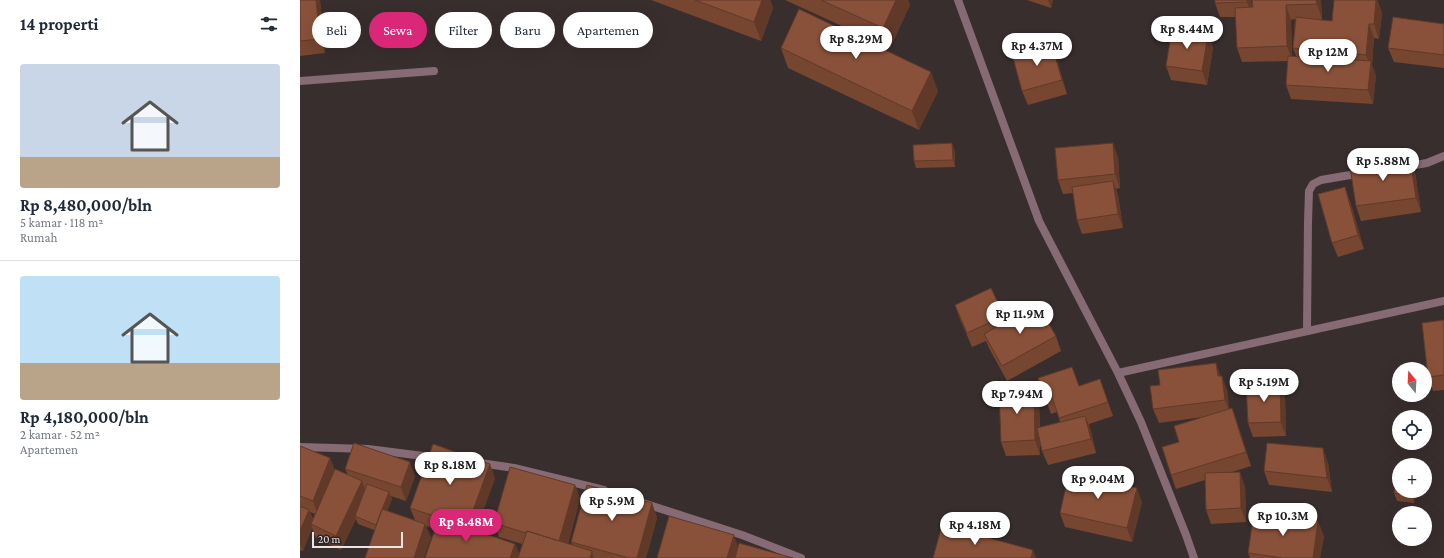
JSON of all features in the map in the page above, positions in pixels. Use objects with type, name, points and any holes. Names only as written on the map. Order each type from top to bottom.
[{"type":"street","points":[[958,0],[1039,221],[1118,373],[1141,422],[1194,558]]},
{"type":"street","points":[[300,80],[434,71]]},
{"type":"street","points":[[1396,168],[1427,163],[1444,156]]},
{"type":"street","points":[[1307,331],[1309,191],[1313,184],[1321,180],[1374,172]]},
{"type":"street","points":[[1118,373],[1444,301]]},
{"type":"street","points":[[300,447],[368,449],[445,459]]},
{"type":"street","points":[[468,462],[514,468],[592,486],[615,494]]},
{"type":"street","points":[[637,501],[742,536],[801,558]]},
{"type":"building","points":[[300,0],[316,0],[317,12],[312,12],[312,40],[300,41]]},
{"type":"building","points":[[695,0],[762,0],[754,22]]},
{"type":"building","points":[[821,0],[896,0],[883,28]]},
{"type":"building","points":[[1215,0],[1247,0],[1247,2],[1215,3]]},
{"type":"building","points":[[1252,0],[1316,0],[1317,4],[1286,5],[1287,46],[1237,48],[1235,8],[1253,7]]},
{"type":"building","points":[[1334,0],[1376,0],[1374,24],[1369,24],[1366,55],[1293,48],[1296,17],[1332,21]]},
{"type":"building","points":[[799,9],[931,72],[912,111],[781,48]]},
{"type":"building","points":[[1393,17],[1444,24],[1444,55],[1388,48]]},
{"type":"building","points":[[1172,29],[1208,34],[1202,71],[1166,66]]},
{"type":"building","points":[[1051,42],[1062,80],[1022,91],[1012,54]]},
{"type":"building","points":[[1288,56],[1371,61],[1368,90],[1286,85]]},
{"type":"building","points":[[952,143],[953,160],[914,161],[913,145]]},
{"type":"building","points":[[1113,143],[1115,174],[1058,180],[1055,148]]},
{"type":"building","points":[[1410,158],[1416,198],[1356,206],[1350,167]]},
{"type":"building","points":[[1113,181],[1118,214],[1077,220],[1072,187]]},
{"type":"building","points":[[1345,187],[1358,235],[1332,243],[1318,194]]},
{"type":"building","points":[[991,288],[1004,316],[967,333],[955,305]]},
{"type":"building","points":[[1037,304],[1056,336],[1002,366],[984,334]]},
{"type":"building","points":[[1444,320],[1444,375],[1432,376],[1432,362],[1426,362],[1422,323]]},
{"type":"building","points":[[1216,363],[1218,376],[1222,376],[1225,400],[1153,409],[1150,386],[1160,385],[1158,370]]},
{"type":"building","points":[[1072,367],[1079,386],[1100,379],[1108,402],[1059,418],[1052,397],[1046,400],[1038,378]]},
{"type":"building","points":[[1280,383],[1281,422],[1248,423],[1246,385]]},
{"type":"building","points":[[1034,389],[1035,440],[1001,442],[999,390]]},
{"type":"building","points":[[1232,408],[1246,452],[1171,475],[1162,447],[1179,442],[1174,426]]},
{"type":"building","points":[[1085,416],[1091,439],[1042,451],[1037,428]]},
{"type":"building","points":[[354,443],[410,462],[401,487],[345,469]]},
{"type":"building","points":[[1267,443],[1323,448],[1327,478],[1264,471]]},
{"type":"building","points":[[433,444],[490,464],[467,527],[410,508]]},
{"type":"building","points":[[300,446],[330,458],[313,501],[300,496]]},
{"type":"building","points":[[510,467],[575,485],[559,541],[494,523]]},
{"type":"building","points":[[335,469],[362,481],[336,536],[311,524]]},
{"type":"building","points":[[1240,472],[1241,508],[1206,510],[1205,473]]},
{"type":"building","points":[[1069,473],[1137,488],[1127,528],[1060,513]]},
{"type":"building","points":[[367,484],[389,492],[376,525],[355,516]]},
{"type":"building","points":[[587,485],[652,503],[637,558],[629,558],[571,542]]},
{"type":"building","points":[[300,506],[309,510],[300,531]]},
{"type":"building","points":[[382,509],[425,524],[414,558],[365,558]]},
{"type":"building","points":[[1254,512],[1318,521],[1313,558],[1283,558],[1248,553]]},
{"type":"building","points":[[669,516],[734,535],[727,558],[657,558]]},
{"type":"building","points":[[439,518],[515,544],[510,558],[425,558]]},
{"type":"building","points":[[942,525],[1033,550],[1031,558],[933,558]]},
{"type":"building","points":[[527,531],[592,551],[590,558],[518,558]]},
{"type":"building","points":[[739,543],[793,558],[735,558]]}]
